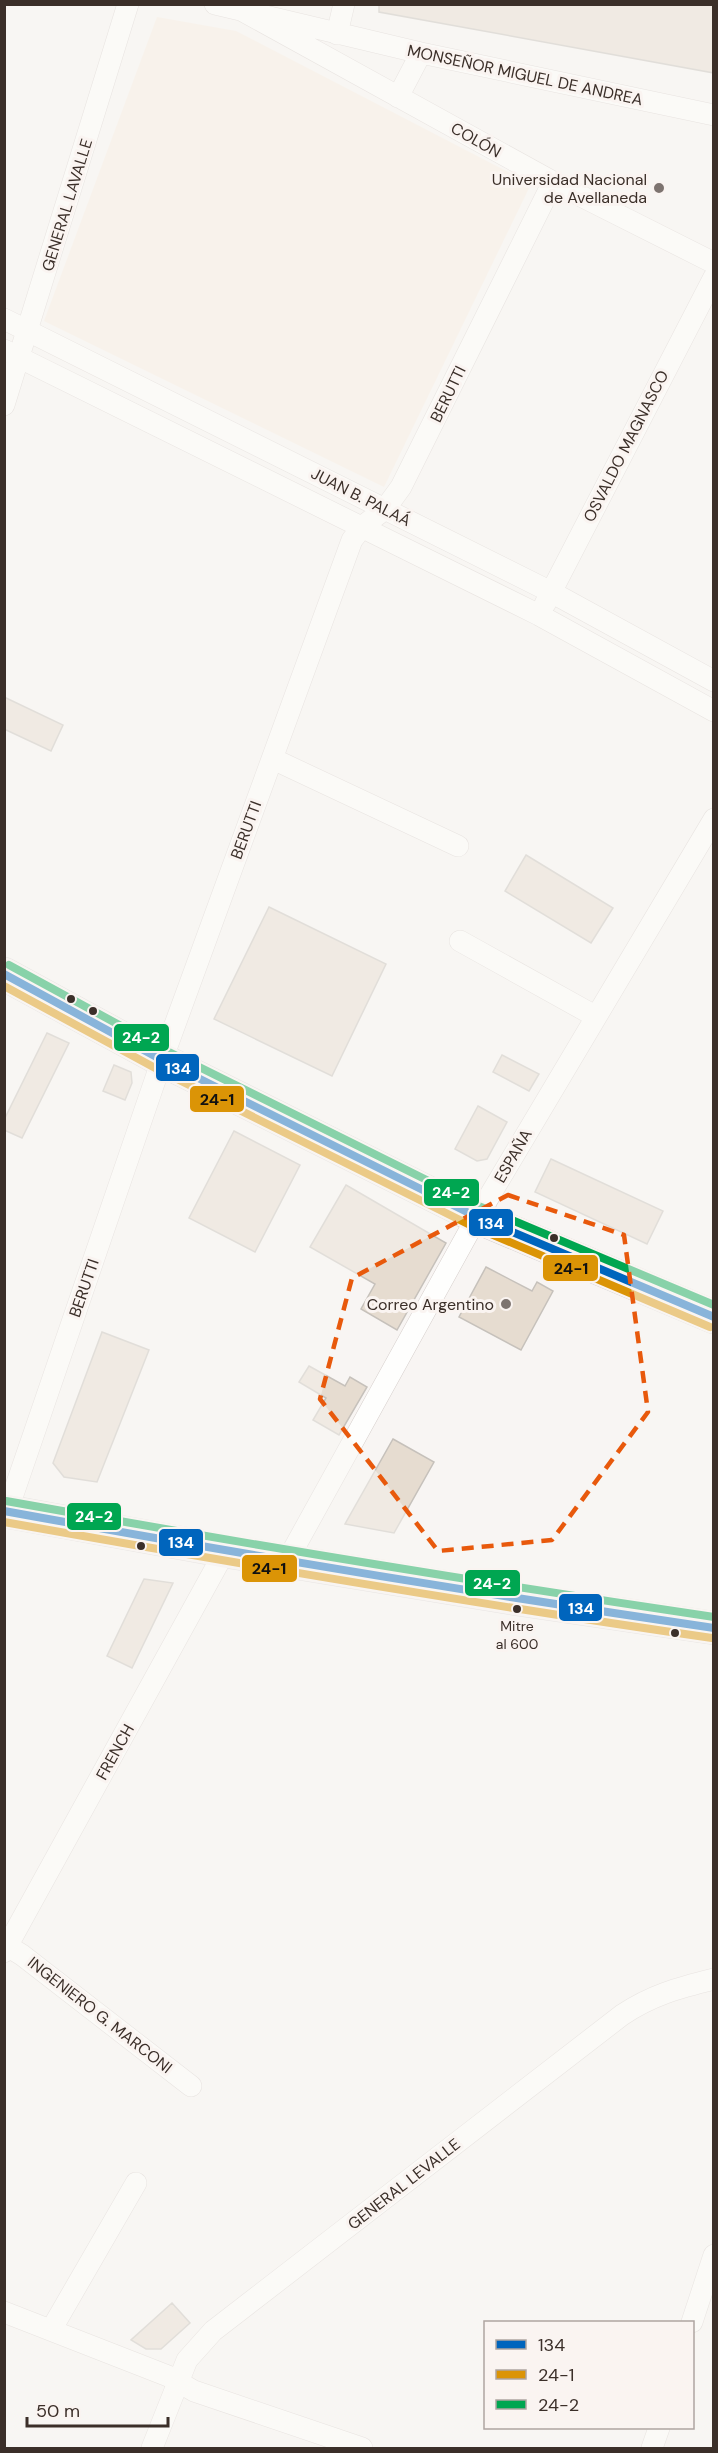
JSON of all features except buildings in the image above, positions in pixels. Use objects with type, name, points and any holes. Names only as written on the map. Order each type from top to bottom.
[{"type":"main road","points":[[4,974],[162,1060],[477,1217],[714,1317]]},
{"type":"main road","points":[[6,1511],[225,1551],[629,1617],[714,1628]]},
{"type":"street","name":"GENERAL LAVALLE","points":[[4,405],[12,354],[28,331],[128,4]]},
{"type":"street","name":"COLÓN","points":[[215,4],[338,34]]},
{"type":"street","points":[[338,34],[344,4]]},
{"type":"street","name":"COLÓN","points":[[243,11],[553,182],[714,263]]},
{"type":"street","name":"MONSEÑOR MIGUEL DE ANDREA","points":[[338,34],[714,115]]},
{"type":"street","points":[[398,97],[422,53]]},
{"type":"street","name":"BERUTTI","points":[[6,1511],[162,1060],[352,540],[363,526],[385,509],[402,487],[553,182]]},
{"type":"street","name":"OSVALDO MAGNASCO","points":[[539,615],[714,277]]},
{"type":"street","name":"JUAN B. PALAÁ","points":[[4,319],[551,592],[714,681]]},
{"type":"street","name":"JUAN B. PALAÁ","points":[[12,354],[539,615],[714,711]]},
{"type":"street","points":[[273,759],[458,846]]},
{"type":"street","name":"ESPAÑA","points":[[287,1561],[477,1217],[714,819]]},
{"type":"street","points":[[460,941],[595,1016]]},
{"type":"street","name":"FRENCH","points":[[6,1948],[225,1551]]},
{"type":"street","name":"INGENIERO G. MARCONI","points":[[6,1948],[191,2086]]},
{"type":"street","name":"GENERAL LEVALLE","points":[[152,2448],[187,2360],[213,2331],[643,2001],[662,1992],[714,1979]]},
{"type":"street","points":[[51,2330],[136,2183]]},
{"type":"street","points":[[692,2321],[714,2255]]},
{"type":"street","points":[[4,2312],[177,2381],[194,2391],[362,2448]]},
{"type":"street","points":[[652,2448],[658,2429]]},
{"type":"highlighted area","points":[[508,1195],[624,1235],[648,1412],[552,1540],[438,1551],[320,1399],[352,1278]]},
{"type":"shaded area","points":[[157,17],[236,31],[531,184],[384,487],[44,321]]},
{"type":"transit line","name":"24-2","points":[[9,965],[167,1051],[481,1207],[714,1305]]},
{"type":"transit line","name":"134","points":[[4,974],[162,1060],[477,1217],[714,1317]]},
{"type":"transit line","name":"24-1","points":[[4,986],[157,1069],[472,1226],[710,1327]]},
{"type":"transit line","name":"24-2","points":[[6,1501],[359,1562],[714,1617]]},
{"type":"transit line","name":"134","points":[[4,1511],[358,1572],[714,1628]]},
{"type":"transit line","name":"24-1","points":[[4,1522],[358,1583],[712,1638]]},
{"type":"place","name":"Universidad Nacional de Avellaneda","points":[[659,188]]},
{"type":"place","name":"Correo Argentino","points":[[506,1304]]},
{"type":"place","name":"Mitre al 600","points":[[517,1609]]}]
